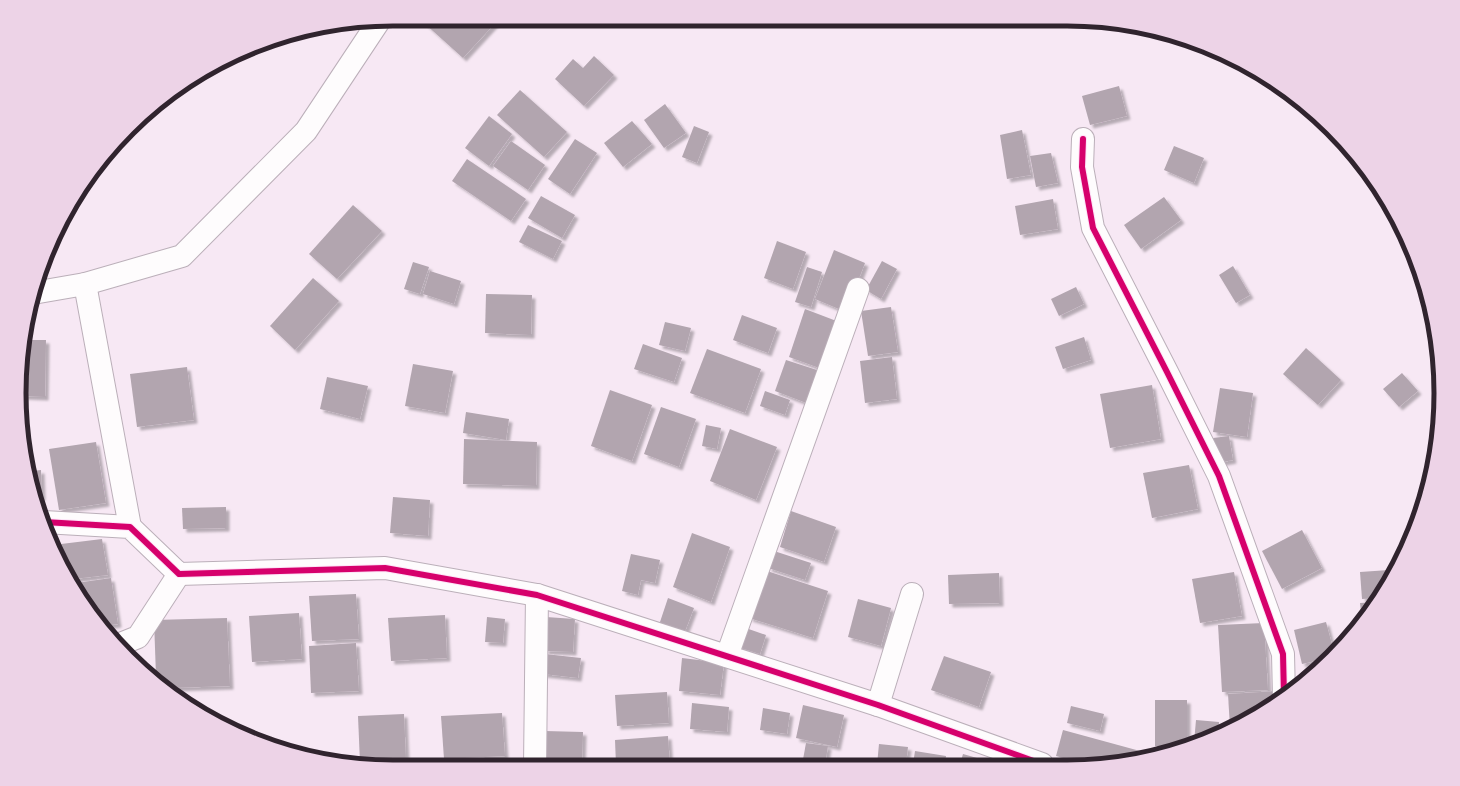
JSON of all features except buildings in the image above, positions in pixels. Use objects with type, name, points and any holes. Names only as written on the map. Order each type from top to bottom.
[{"type":"street","points":[[41,292],[85,284],[182,256],[306,131],[375,27]]},
{"type":"street","points":[[1083,139],[1082,167],[1093,228],[1164,365],[1219,476],[1283,654],[1287,686]]},
{"type":"street","points":[[85,284],[130,527],[179,574],[385,568],[538,595],[878,705],[1031,760]]},
{"type":"street","points":[[727,656],[858,290]]},
{"type":"street","points":[[50,522],[130,527]]},
{"type":"street","points":[[124,643],[138,637],[179,574]]},
{"type":"street","points":[[878,705],[912,594]]},
{"type":"street","points":[[535,760],[538,595]]},
{"type":"cycle path","points":[[1083,139],[1082,167],[1093,228],[1219,476],[1283,654],[1284,689]]},
{"type":"cycle path","points":[[50,522],[130,527],[179,574],[385,568],[537,595],[878,705],[1031,760]]}]
